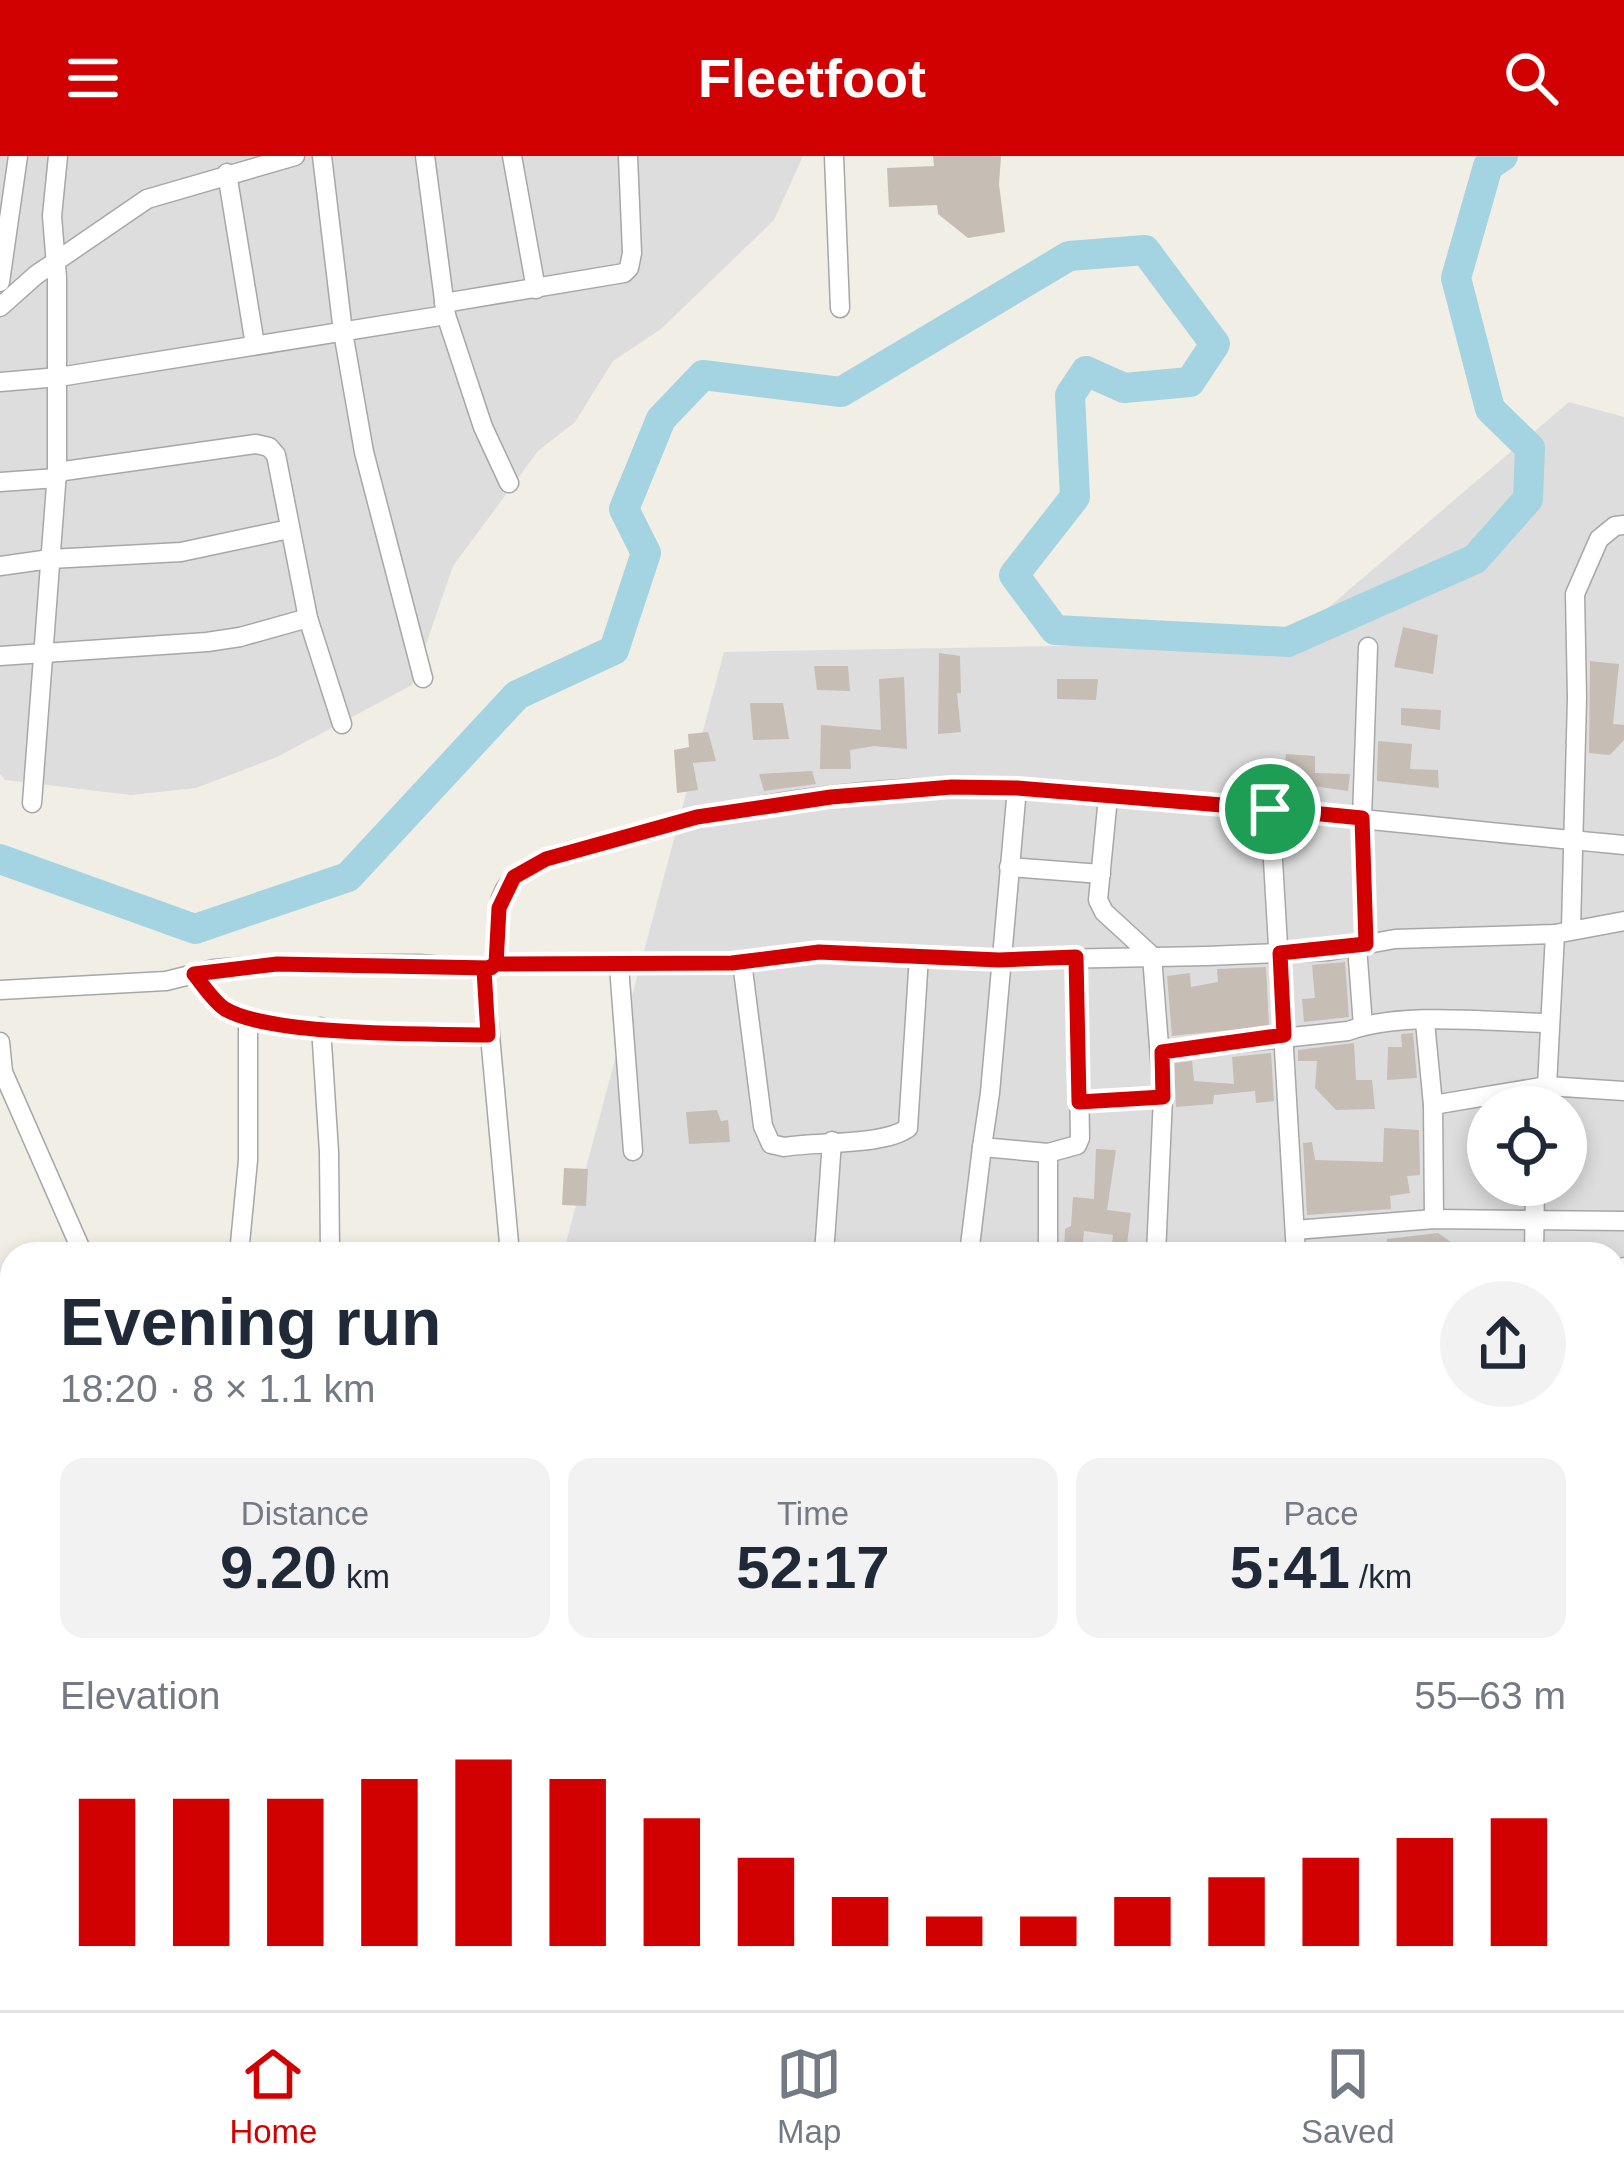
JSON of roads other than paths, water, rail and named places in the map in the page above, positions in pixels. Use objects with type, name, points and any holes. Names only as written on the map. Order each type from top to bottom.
[{"type":"street","points":[[0,282],[18,156]]},
{"type":"street","points":[[32,803],[57,475],[52,216],[58,156]]},
{"type":"street","points":[[0,307],[56,260],[148,199],[295,156]]},
{"type":"street","points":[[322,156],[343,332],[364,452],[423,678]]},
{"type":"street","points":[[425,156],[446,309],[483,428],[508,483]]},
{"type":"street","points":[[512,156],[536,289]]},
{"type":"street","points":[[0,382],[343,332],[612,277],[629,268],[633,237],[628,156]]},
{"type":"street","points":[[834,156],[840,308]]},
{"type":"street","points":[[227,173],[255,345]]},
{"type":"street","points":[[0,482],[256,444],[269,447],[276,455],[308,617],[342,724]]},
{"type":"street","points":[[1539,1086],[1572,840],[1575,594],[1599,538],[1624,525]]},
{"type":"street","points":[[0,566],[181,552],[289,529]]},
{"type":"street","points":[[0,656],[240,638],[308,617]]},
{"type":"street","points":[[1363,1026],[1362,818],[1368,647]]},
{"type":"street","points":[[509,1242],[488,1035],[490,967],[506,889],[514,877],[546,859],[697,817],[952,787],[1270,809],[1624,845]]},
{"type":"street","points":[[970,1242],[990,1093],[1017,788]]},
{"type":"street","points":[[1108,796],[1100,906],[1152,956],[1163,1097],[1157,1242]]},
{"type":"street","points":[[1270,809],[1295,1242]]},
{"type":"street","points":[[1009,867],[1101,874]]},
{"type":"street","points":[[0,990],[166,981],[277,964],[619,965],[742,962],[819,952],[999,960],[1280,953],[1395,939],[1563,931],[1624,921]]},
{"type":"street","points":[[742,962],[763,1126],[772,1144],[784,1147],[902,1134],[911,1124],[919,956]]},
{"type":"street","points":[[982,1148],[1048,1153],[1077,1145],[1076,957]]},
{"type":"street","points":[[619,965],[633,1151]]},
{"type":"street","points":[[194,974],[221,1007],[248,1020],[488,1035]]},
{"type":"street","points":[[240,1242],[248,1160],[248,1020]]},
{"type":"street","points":[[1425,1022],[1433,1105],[1434,1219]]},
{"type":"street","points":[[1162,1052],[1363,1026],[1548,1023]]},
{"type":"street","points":[[321,1028],[330,1242]]},
{"type":"street","points":[[0,1042],[3,1072],[78,1242]]},
{"type":"street","points":[[1587,1092],[1624,1091]]},
{"type":"street","points":[[1079,1102],[1163,1097]]},
{"type":"street","points":[[1433,1105],[1467,1101]]},
{"type":"street","points":[[825,1242],[832,1141]]},
{"type":"street","points":[[1048,1153],[1048,1242]]},
{"type":"street","points":[[1535,1242],[1536,1206]]},
{"type":"street","points":[[1294,1230],[1434,1219],[1624,1221]]},
{"type":"waterway","points":[[0,859],[195,929],[348,877],[517,695],[614,650],[646,553],[624,509],[661,419],[703,375],[841,392],[1069,256],[1145,250],[1215,344],[1190,382],[1124,388],[1086,371],[1070,395],[1075,497],[1014,575],[1055,630],[1288,642],[1475,559],[1528,499],[1530,448],[1490,409],[1456,278],[1488,166],[1503,156]]}]
